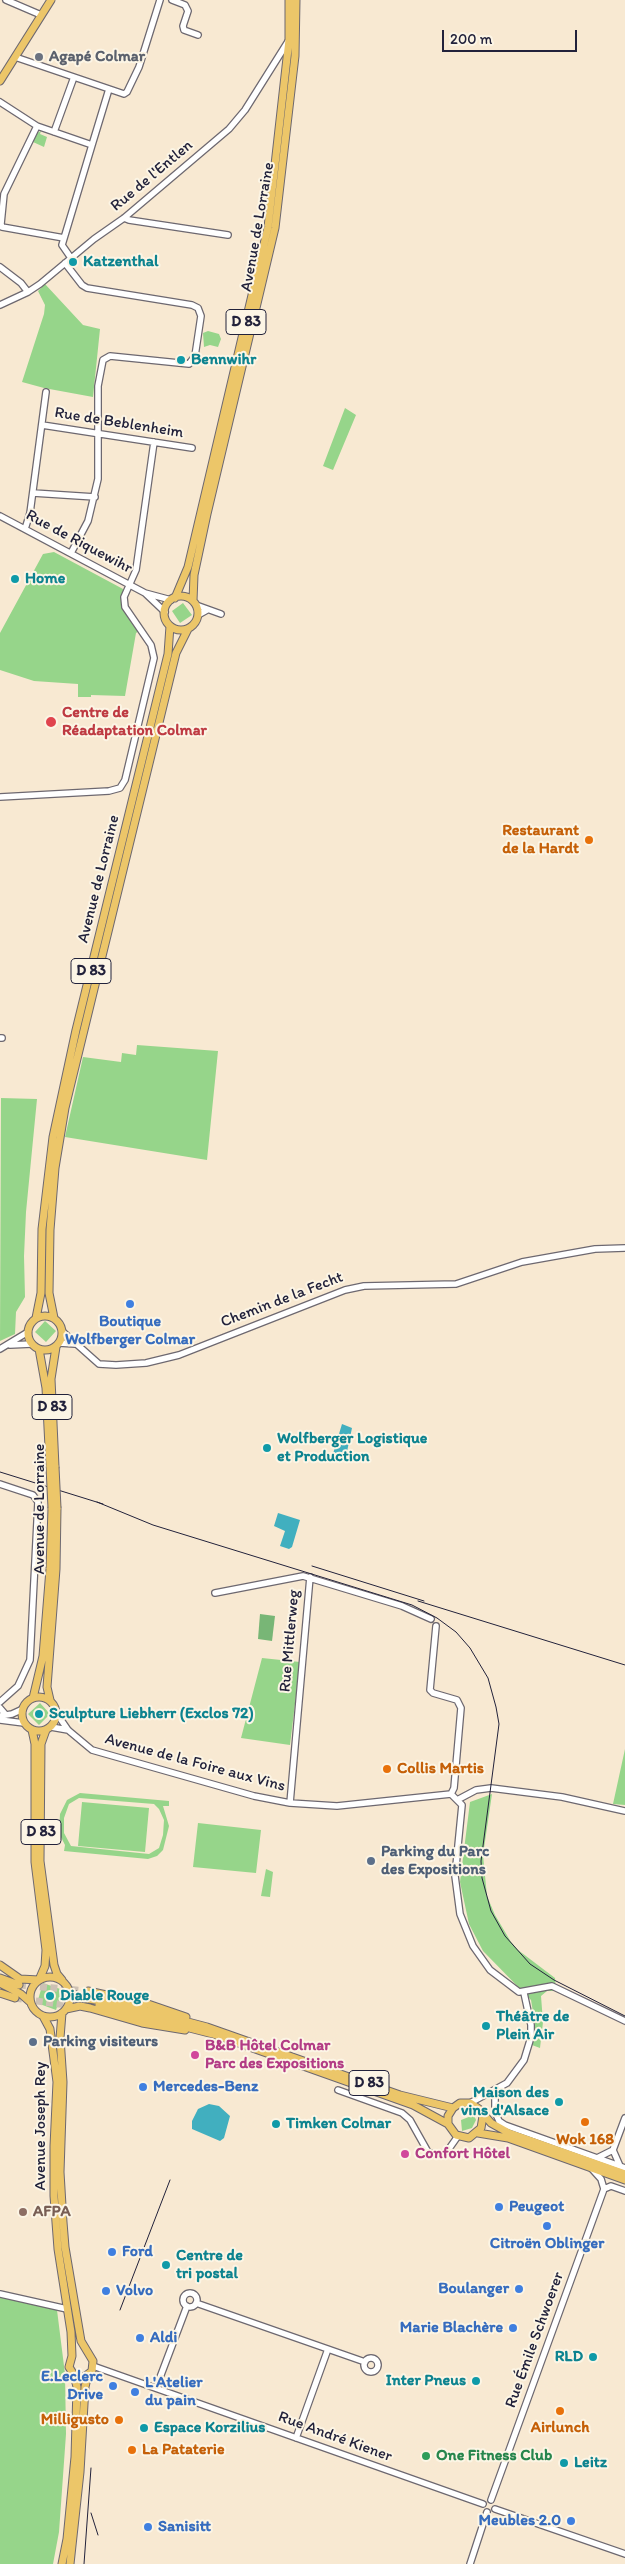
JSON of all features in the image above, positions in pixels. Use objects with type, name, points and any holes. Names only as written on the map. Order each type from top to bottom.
[{"type":"main road","points":[[0,81],[3,70],[15,57],[51,0]]},
{"type":"main road","name":"Avenue de Lorraine","points":[[36,1318],[41,1293],[42,1230],[48,1167],[56,1117],[168,654],[170,626],[165,612],[188,566],[268,228],[290,40],[289,0]]},
{"type":"main road","name":"Avenue de Lorraine","points":[[54,1318],[50,1306],[49,1293],[50,1230],[55,1168],[66,1108],[176,653],[188,629],[195,623],[198,615],[194,603],[194,575],[275,228],[295,56],[296,0]]},
{"type":"main road","points":[[173,599],[186,597],[194,603]]},
{"type":"main road","points":[[170,626],[179,630],[188,629]]},
{"type":"main road","points":[[45,1315],[54,1318],[59,1322],[63,1332],[57,1345],[44,1350],[35,1347],[28,1332],[36,1318],[45,1315]]},
{"type":"main road","name":"Avenue de Lorraine","points":[[50,1700],[47,1687],[56,1561],[51,1380],[57,1345]]},
{"type":"main road","name":"Avenue de Lorraine","points":[[35,1347],[46,1388],[53,1467]]},
{"type":"main road","name":"Avenue de Lorraine","points":[[33,1698],[43,1656],[54,1508]]},
{"type":"main road","points":[[39,1697],[50,1700],[57,1714],[49,1728],[32,1730],[24,1723],[23,1709],[33,1698],[39,1697]]},
{"type":"main road","name":"D 83","points":[[49,1728],[41,1744],[40,1861],[54,1965],[57,1974],[62,1980]]},
{"type":"main road","name":"D 83","points":[[32,1730],[36,1744],[35,1862],[46,1950],[45,1966],[39,1980]]},
{"type":"main road","points":[[0,1965],[20,1979],[29,1981],[39,1980],[49,1976],[62,1980],[70,1992],[70,2002],[64,2011],[51,2017],[43,2016],[21,1994],[0,1984]]},
{"type":"main road","points":[[0,1978],[19,1985]]},
{"type":"main road","points":[[30,2002],[31,1990],[39,1980]]},
{"type":"main road","name":"D 83","points":[[88,1991],[148,2004],[207,2027],[400,2095],[452,2108]]},
{"type":"main road","name":"D 83","points":[[70,1992],[82,1998],[116,2003],[207,2027]]},
{"type":"main road","points":[[0,1993],[15,1998]]},
{"type":"main road","name":"D 83","points":[[99,2005],[171,2022],[222,2038],[413,2105],[448,2124]]},
{"type":"main road","name":"D 83","points":[[64,2011],[80,2006],[142,2023],[222,2038]]},
{"type":"main road","name":"Avenue Joseph Rey","points":[[64,2011],[60,2038],[63,2082],[60,2172],[65,2247],[77,2320],[86,2353],[93,2361],[94,2366]]},
{"type":"main road","name":"Avenue Joseph Rey","points":[[43,2016],[50,2029],[56,2072],[54,2196],[58,2249],[72,2356],[69,2366],[77,2387],[74,2457],[62,2564]]},
{"type":"main road","points":[[481,2113],[482,2125],[478,2132],[468,2138],[458,2136],[448,2124],[448,2116],[452,2108],[460,2103],[470,2103],[509,2133],[625,2174]]},
{"type":"main road","points":[[478,2132],[508,2138],[625,2180]]},
{"type":"main road","points":[[72,2356],[76,2353],[86,2353]]},
{"type":"main road","points":[[74,2375],[84,2377],[94,2366]]},
{"type":"main road","points":[[70,2564],[80,2472],[85,2387],[88,2374]]},
{"type":"street","points":[[6,0],[42,15]]},
{"type":"street","points":[[15,57],[124,94],[127,92],[146,46],[160,0]]},
{"type":"street","points":[[172,0],[185,5],[188,11],[183,26],[184,30],[198,35]]},
{"type":"street","name":"Rue de l'Entlen","points":[[0,305],[28,292],[124,218],[229,129],[245,110],[290,40]]},
{"type":"street","points":[[54,132],[74,77]]},
{"type":"street","points":[[71,258],[62,245],[109,89]]},
{"type":"street","points":[[0,102],[37,126],[92,145]]},
{"type":"street","points":[[37,126],[4,194],[1,224],[2,227],[64,238]]},
{"type":"street","points":[[124,218],[228,235]]},
{"type":"street","points":[[65,263],[82,285],[87,288],[192,305],[200,312],[195,356],[188,364],[110,356],[103,360],[98,386],[98,479],[88,520],[71,553]]},
{"type":"street","points":[[0,267],[22,283],[28,292]]},
{"type":"street","points":[[25,529],[30,513],[46,392]]},
{"type":"street","name":"Rue de Beblenheim","points":[[42,425],[192,448]]},
{"type":"street","points":[[0,797],[109,792],[120,788],[125,780],[154,658],[151,645],[125,607],[124,597],[136,570],[154,442]]},
{"type":"street","points":[[33,493],[95,497]]},
{"type":"street","name":"Rue de Riquewihr","points":[[0,516],[145,593],[173,599]]},
{"type":"street","name":"Rue de Riquewihr","points":[[145,593],[165,612]]},
{"type":"street","points":[[194,603],[207,610],[221,614]]},
{"type":"street","points":[[198,615],[207,610]]},
{"type":"street","name":"Chemin de la Fecht","points":[[63,1332],[85,1354],[99,1364],[146,1363],[179,1355],[323,1296],[345,1290],[364,1286],[456,1284],[522,1262],[595,1249],[625,1248]]},
{"type":"street","points":[[0,1349],[10,1345],[28,1332]]},
{"type":"street","points":[[57,1345],[77,1344]]},
{"type":"street","points":[[10,1345],[35,1347]]},
{"type":"street","points":[[0,1484],[33,1495],[38,1502],[30,1660],[18,1686],[0,1702]]},
{"type":"street","name":"Rue Mittlerweg","points":[[215,1593],[296,1576],[310,1577],[290,1803]]},
{"type":"street","points":[[310,1577],[402,1606],[431,1619]]},
{"type":"street","points":[[436,1626],[430,1690],[433,1693],[457,1700],[461,1708],[454,1788],[451,1794],[462,1805],[455,1876],[464,1929],[473,1946],[490,1970],[514,1990],[524,1992],[546,1987],[558,1988],[625,2021]]},
{"type":"street","points":[[0,1708],[3,1716],[23,1709]]},
{"type":"street","name":"Avenue de la Foire aux Vins","points":[[57,1714],[68,1730],[85,1746],[101,1753],[254,1796],[290,1803],[337,1806],[451,1794]]},
{"type":"street","points":[[0,1720],[24,1723]]},
{"type":"street","points":[[49,1728],[68,1730]]},
{"type":"street","points":[[458,1799],[476,1790],[491,1788],[562,1797],[625,1811]]},
{"type":"street","points":[[470,2103],[495,2090],[512,2077],[524,2060],[528,2048],[531,2025],[524,1992]]},
{"type":"street","points":[[338,2090],[402,2113],[410,2120],[428,2152],[436,2154],[446,2153],[458,2136]]},
{"type":"street","points":[[495,2090],[496,2112],[499,2121],[623,2167]]},
{"type":"street","points":[[481,2113],[483,2096]]},
{"type":"street","points":[[596,2158],[613,2150],[625,2118]]},
{"type":"street","points":[[613,2150],[623,2167]]},
{"type":"street","points":[[592,2169],[601,2180],[604,2188],[611,2186],[625,2191]]},
{"type":"street","name":"Rue Émile Schwoerer","points":[[491,2500],[604,2188]]},
{"type":"street","points":[[0,2294],[67,2309]]},
{"type":"street","points":[[185,2294],[194,2294],[196,2302],[194,2306],[187,2306],[183,2302],[185,2294]]},
{"type":"street","points":[[196,2302],[365,2362]]},
{"type":"street","points":[[156,2388],[187,2306]]},
{"type":"street","points":[[296,2438],[328,2348]]},
{"type":"street","name":"Rue André Kiener","points":[[94,2366],[483,2504]]},
{"type":"street","points":[[470,2564],[487,2512],[483,2504],[491,2500],[495,2504],[495,2509]]},
{"type":"street","points":[[487,2512],[495,2509],[625,2554]]},
{"type":"green space","points":[[41,131],[40,134],[47,137],[44,147],[33,142],[37,133]]},
{"type":"green space","points":[[45,284],[83,325],[100,329],[93,397],[22,382],[44,314],[45,305],[38,291]]},
{"type":"green space","points":[[208,331],[219,334],[221,339],[218,347],[210,345],[204,347],[203,333]]},
{"type":"green space","points":[[345,408],[356,415],[333,470],[323,466]]},
{"type":"green space","points":[[54,552],[123,589],[123,608],[139,631],[136,633],[125,696],[91,695],[91,697],[78,697],[78,684],[34,681],[0,670],[0,633],[43,554]]},
{"type":"green space","points":[[183,603],[192,615],[180,623],[172,611]]},
{"type":"green space","points":[[161,699],[163,699],[67,1093],[47,1245],[44,1245],[50,1172],[63,1096]]},
{"type":"green space","points":[[137,1045],[218,1051],[207,1160],[65,1137],[83,1057],[121,1062],[122,1053],[136,1055]]},
{"type":"green space","points":[[1,1098],[37,1099],[26,1212],[25,1297],[16,1312],[15,1334],[0,1341]]},
{"type":"green space","points":[[45,1321],[56,1331],[46,1342],[35,1332]]},
{"type":"green space","points":[[260,1614],[275,1616],[272,1641],[258,1639]]},
{"type":"green space","points":[[262,1658],[300,1662],[290,1745],[241,1738]]},
{"type":"green space","points":[[40,1703],[50,1714],[39,1725],[28,1714]]},
{"type":"green space","points":[[625,1749],[625,1805],[613,1804]]},
{"type":"green space","points":[[80,1793],[169,1801],[169,1806],[163,1806],[169,1826],[163,1850],[157,1856],[148,1859],[64,1851],[65,1845],[59,1833],[60,1814],[67,1800]],"holes":[[[79,1798],[154,1804],[159,1809],[164,1820],[163,1835],[159,1848],[149,1854],[71,1846],[64,1833],[64,1818],[69,1804]]]},
{"type":"green space","points":[[492,1794],[483,1855],[487,1896],[495,1915],[511,1942],[518,1950],[555,1978],[556,1991],[547,1991],[541,1996],[543,2022],[540,2048],[532,2045],[535,2024],[531,2000],[483,1951],[469,1924],[460,1882],[470,1802]]},
{"type":"green space","points":[[82,1802],[149,1808],[145,1852],[78,1846]]},
{"type":"green space","points":[[198,1823],[261,1830],[256,1873],[193,1867]]},
{"type":"green space","points":[[266,1869],[273,1872],[270,1897],[261,1896]]},
{"type":"green space","points":[[43,1983],[63,1990],[56,2010],[37,2003]]},
{"type":"green space","points":[[474,2115],[476,2120],[472,2128],[462,2131],[461,2120]]},
{"type":"green space","points":[[0,2297],[57,2310],[65,2374],[66,2434],[59,2532],[53,2564],[0,2564]]},
{"type":"water","points":[[342,1424],[352,1428],[345,1461],[332,1457]]},
{"type":"water","points":[[278,1513],[300,1520],[292,1547],[289,1549],[280,1546],[285,1531],[274,1526]]},
{"type":"water","points":[[209,2104],[219,2106],[230,2116],[224,2138],[220,2141],[192,2129],[192,2121],[198,2109]]},
{"type":"tunnel","points":[[19,1985],[88,1991]]},
{"type":"tunnel","points":[[15,1998],[58,2004],[99,2005]]},
{"type":"railway","points":[[0,1472],[103,1504]]},
{"type":"railway","points":[[97,1502],[153,1525],[412,1605],[437,1618],[456,1632],[470,1648],[488,1678],[499,1724],[481,1861],[482,1878],[491,1911],[505,1936],[530,1964],[554,1980],[625,2016]]},
{"type":"railway","points":[[312,1566],[424,1601]]},
{"type":"railway","points":[[418,1601],[625,1665]]},
{"type":"railway","points":[[120,2310],[170,2180]]},
{"type":"railway","points":[[84,2564],[91,2468]]},
{"type":"railway","points":[[91,2513],[98,2535]]},
{"type":"place","name":"Agapé Colmar","points":[[39,57]]},
{"type":"place","name":"Katzenthal","points":[[73,262]]},
{"type":"place","name":"Bennwihr","points":[[181,360]]},
{"type":"place","name":"Home","points":[[15,579]]},
{"type":"place","name":"Centre de Réadaptation Colmar","points":[[51,722]]},
{"type":"place","name":"Restaurant de la Hardt","points":[[589,840]]},
{"type":"place","name":"Boutique Wolfberger Colmar","points":[[130,1304]]},
{"type":"place","name":"Wolfberger Logistique et Production","points":[[267,1448]]},
{"type":"place","name":"Sculpture Liebherr (Exclos 72)","points":[[39,1714]]},
{"type":"place","name":"Collis Martis","points":[[387,1769]]},
{"type":"place","name":"Parking du Parc des Expositions","points":[[371,1861]]},
{"type":"place","name":"Diable Rouge","points":[[50,1996]]},
{"type":"place","name":"Théâtre de Plein Air","points":[[486,2026]]},
{"type":"place","name":"Parking visiteurs","points":[[33,2042]]},
{"type":"place","name":"B&B Hôtel Colmar Parc des Expositions","points":[[195,2055]]},
{"type":"place","name":"Mercedes-Benz","points":[[143,2087]]},
{"type":"place","name":"Maison des vins d'Alsace","points":[[559,2102]]},
{"type":"place","name":"Wok 168","points":[[585,2122]]},
{"type":"place","name":"Timken Colmar","points":[[276,2124]]},
{"type":"place","name":"Confort Hôtel","points":[[405,2154]]},
{"type":"place","name":"Peugeot","points":[[499,2207]]},
{"type":"place","name":"AFPA","points":[[23,2212]]},
{"type":"place","name":"Citroën Oblinger","points":[[547,2226]]},
{"type":"place","name":"Ford","points":[[112,2252]]},
{"type":"place","name":"Centre de tri postal","points":[[166,2265]]},
{"type":"place","name":"Boulanger","points":[[519,2289]]},
{"type":"place","name":"Volvo","points":[[106,2291]]},
{"type":"place","name":"Marie Blachère","points":[[513,2328]]},
{"type":"place","name":"Aldi","points":[[140,2338]]},
{"type":"place","name":"RLD","points":[[593,2357]]},
{"type":"place","name":"Inter Pneus","points":[[476,2381]]},
{"type":"place","name":"E.Leclerc Drive","points":[[113,2386]]},
{"type":"place","name":"L'Atelier du pain","points":[[135,2392]]},
{"type":"place","name":"Airlunch","points":[[560,2411]]},
{"type":"place","name":"Milligusto","points":[[119,2420]]},
{"type":"place","name":"Espace Korzilius","points":[[144,2428]]},
{"type":"place","name":"La Pataterie","points":[[132,2450]]},
{"type":"place","name":"One Fitness Club","points":[[426,2456]]},
{"type":"place","name":"Leitz","points":[[564,2463]]},
{"type":"place","name":"Meubles 2.0","points":[[571,2521]]},
{"type":"place","name":"Sanisitt","points":[[148,2527]]}]
